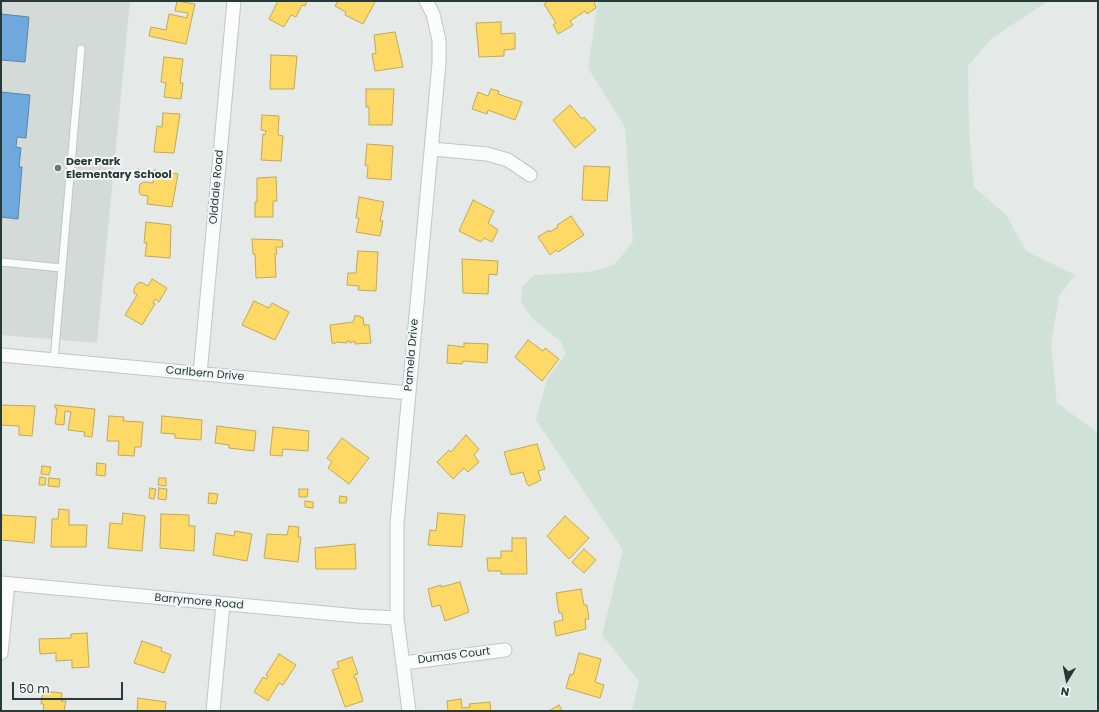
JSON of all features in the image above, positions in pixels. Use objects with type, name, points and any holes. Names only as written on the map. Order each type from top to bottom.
[{"type":"street","name":"Olddale Road","points":[[200,374],[234,1]]},
{"type":"street","name":"Pamela Drive","points":[[409,711],[397,618],[396,524],[440,63],[439,40],[433,14],[426,1]]},
{"type":"street","points":[[432,149],[488,154],[508,160],[530,175]]},
{"type":"street","name":"Carlbern Drive","points":[[1,355],[409,393]]},
{"type":"street","points":[[1,653],[4,584]]},
{"type":"street","name":"Barrymore Road","points":[[4,584],[358,616],[397,618]]},
{"type":"street","points":[[213,711],[223,604]]},
{"type":"street","name":"Dumas Court","points":[[404,663],[505,650]]},
{"type":"lane","points":[[54,360],[81,49]]},
{"type":"lane","points":[[1,262],[62,268]]},
{"type":"shaded area","name":"Deer Park Elementary School","points":[[1,1],[130,1],[97,343],[1,335]]},
{"type":"shaded area","points":[[598,1],[1048,1],[992,38],[968,66],[969,133],[974,187],[1007,216],[1026,251],[1075,275],[1059,296],[1051,344],[1057,403],[1098,433],[1098,693],[1095,711],[632,711],[639,681],[602,635],[623,550],[536,420],[547,379],[566,354],[561,342],[532,318],[521,302],[522,287],[534,275],[589,272],[614,265],[633,242],[625,127],[588,68]]},
{"type":"building: Homes","points":[[177,1],[195,4],[186,44],[149,36],[151,27],[166,30],[169,14],[187,18],[188,13],[175,11]]},
{"type":"building: Homes","points":[[278,1],[307,1],[305,6],[302,5],[296,17],[291,15],[284,27],[269,19]]},
{"type":"building: Homes","points":[[338,1],[375,2],[363,24],[345,15],[346,12],[335,6]]},
{"type":"building: Homes","points":[[548,1],[594,1],[596,8],[587,14],[585,11],[570,21],[573,25],[558,34],[553,25],[556,23],[544,4]]},
{"type":"building: Homes","points":[[501,22],[501,34],[515,33],[515,49],[504,50],[504,56],[479,57],[476,23]]},
{"type":"building: Homes","points":[[395,32],[403,67],[375,71],[372,54],[376,53],[374,35]]},
{"type":"building: Homes","points":[[271,55],[297,56],[294,89],[270,89]]},
{"type":"building: Homes","points":[[164,57],[183,59],[180,83],[183,83],[181,99],[164,97],[166,83],[161,82]]},
{"type":"building: Homes","points":[[366,89],[394,89],[392,125],[369,125],[369,107],[366,107]]},
{"type":"building: Homes","points":[[491,89],[499,91],[498,94],[522,102],[515,120],[488,110],[487,114],[472,109],[478,92],[488,96]]},
{"type":"building: Homes","points":[[570,105],[582,119],[584,117],[596,130],[575,148],[553,120]]},
{"type":"building: Homes","points":[[163,113],[180,114],[174,153],[154,152],[157,126],[162,127]]},
{"type":"building: Homes","points":[[262,115],[279,116],[278,135],[283,136],[281,161],[261,160],[263,134],[265,135],[266,131],[261,130]]},
{"type":"building: Homes","points":[[367,144],[393,146],[391,180],[367,178],[368,166],[365,165]]},
{"type":"building: Homes","points":[[584,166],[610,167],[607,201],[582,200]]},
{"type":"building: Homes","points":[[154,170],[178,174],[172,207],[147,204],[148,196],[141,195],[139,192],[140,184],[144,182],[153,183]]},
{"type":"building: Homes","points":[[276,177],[277,201],[273,201],[273,217],[255,217],[255,202],[257,202],[257,178]]},
{"type":"building: Homes","points":[[359,197],[384,202],[380,221],[383,221],[380,236],[356,232],[359,218],[356,218]]},
{"type":"building: Homes","points":[[473,200],[494,211],[488,223],[498,230],[492,242],[484,238],[481,242],[459,231]]},
{"type":"building: Homes","points":[[571,216],[584,235],[558,252],[556,250],[550,255],[538,237],[549,230],[550,232],[558,227],[557,225]]},
{"type":"building: Homes","points":[[146,222],[171,225],[170,258],[145,256],[147,243],[144,243]]},
{"type":"building: Homes","points":[[252,239],[282,240],[283,247],[276,247],[276,277],[256,278],[255,254],[253,254]]},
{"type":"building: Homes","points":[[358,251],[378,252],[376,291],[358,290],[359,286],[347,285],[348,273],[356,273]]},
{"type":"building: Homes","points":[[462,259],[498,261],[497,275],[489,274],[488,294],[463,293]]},
{"type":"building: Homes","points":[[152,279],[167,288],[159,302],[155,299],[153,303],[155,304],[142,325],[125,315],[137,295],[134,293],[134,289],[137,284],[141,282],[148,286]]},
{"type":"building: Homes","points":[[254,301],[269,308],[272,303],[289,312],[275,340],[242,325]]},
{"type":"building: Homes","points":[[355,316],[360,316],[361,318],[363,317],[364,325],[369,325],[371,343],[355,344],[355,341],[350,343],[350,341],[347,341],[347,343],[332,343],[330,325],[353,322]]},
{"type":"building: Homes","points":[[528,340],[543,351],[545,348],[559,359],[542,381],[515,357]]},
{"type":"building: Homes","points":[[464,343],[488,344],[487,363],[463,361],[462,364],[447,363],[448,345],[464,347]]},
{"type":"building: Homes","points":[[1,405],[35,406],[32,436],[19,435],[19,426],[1,425]]},
{"type":"building: Homes","points":[[55,405],[95,409],[92,437],[84,436],[85,432],[68,430],[71,412],[65,411],[64,425],[55,424],[57,408],[55,408]]},
{"type":"building: Homes","points":[[109,416],[124,417],[123,421],[143,422],[141,447],[135,447],[134,456],[118,455],[119,441],[107,441]]},
{"type":"building: Homes","points":[[162,416],[202,420],[201,440],[175,438],[175,434],[161,433]]},
{"type":"building: Homes","points":[[217,426],[256,431],[254,451],[229,448],[229,445],[215,443]]},
{"type":"building: Homes","points":[[273,427],[309,431],[308,451],[283,449],[282,456],[270,455]]},
{"type":"building: Homes","points":[[466,435],[479,449],[474,455],[479,462],[468,472],[464,468],[453,479],[437,462],[449,450],[451,452]]},
{"type":"building: Homes","points":[[342,438],[369,458],[349,484],[328,468],[332,462],[327,458]]},
{"type":"building: Homes","points":[[537,444],[545,469],[538,471],[541,480],[529,486],[523,472],[511,475],[504,452]]},
{"type":"building: Homes","points":[[97,463],[106,464],[105,476],[96,475]]},
{"type":"building: Homes","points":[[42,466],[51,467],[49,475],[41,474]]},
{"type":"building: Homes","points":[[40,477],[46,478],[45,485],[39,485]]},
{"type":"building: Homes","points":[[49,478],[60,479],[59,487],[48,486]]},
{"type":"building: Homes","points":[[159,478],[166,478],[166,486],[158,485]]},
{"type":"building: Homes","points":[[150,488],[156,489],[154,499],[149,498]]},
{"type":"building: Homes","points":[[159,488],[167,489],[166,500],[158,499]]},
{"type":"building: Homes","points":[[299,489],[308,489],[307,497],[299,497]]},
{"type":"building: Homes","points":[[209,493],[218,494],[216,504],[208,503]]},
{"type":"building: Homes","points":[[340,496],[347,497],[346,503],[339,503]]},
{"type":"building: Homes","points":[[305,501],[313,502],[313,508],[305,507]]},
{"type":"building: Homes","points":[[59,509],[69,510],[69,525],[87,525],[86,547],[51,547],[52,519],[58,519]]},
{"type":"building: Homes","points":[[123,513],[145,516],[142,551],[108,548],[110,523],[122,524]]},
{"type":"building: Homes","points":[[438,513],[465,515],[462,547],[428,545],[430,530],[436,531]]},
{"type":"building: Homes","points":[[161,514],[189,515],[189,526],[195,526],[194,551],[160,548]]},
{"type":"building: Homes","points":[[2,515],[36,517],[34,543],[1,540]]},
{"type":"building: Homes","points":[[565,516],[589,538],[569,559],[547,536]]},
{"type":"building: Homes","points":[[289,526],[299,527],[298,537],[301,537],[298,562],[264,558],[267,534],[287,535]]},
{"type":"building: Homes","points":[[235,531],[252,534],[247,561],[213,555],[216,533],[234,536]]},
{"type":"building: Homes","points":[[512,538],[526,538],[527,574],[501,574],[501,571],[488,571],[487,558],[501,558],[501,551],[512,551]]},
{"type":"building: Homes","points":[[355,544],[356,569],[316,569],[315,548]]},
{"type":"building: Homes","points":[[584,549],[596,560],[584,573],[572,562]]},
{"type":"building: Homes","points":[[460,582],[469,612],[445,621],[440,605],[432,607],[428,589]]},
{"type":"building: Homes","points":[[581,589],[584,605],[587,605],[589,619],[585,619],[586,629],[556,636],[554,622],[563,620],[562,613],[559,613],[556,593]]},
{"type":"building: Homes","points":[[87,633],[89,667],[72,668],[72,660],[56,661],[56,653],[40,654],[39,639],[71,638],[71,634]]},
{"type":"building: Homes","points":[[142,641],[162,648],[161,651],[171,655],[164,673],[134,663]]},
{"type":"building: Homes","points":[[579,653],[601,659],[595,682],[604,685],[600,698],[566,688],[570,674],[573,675]]},
{"type":"building: Homes","points":[[279,654],[296,665],[283,685],[279,683],[268,701],[254,692],[263,677],[266,679],[268,676],[266,675]]},
{"type":"building: Homes","points":[[352,657],[358,674],[354,675],[354,678],[356,678],[363,701],[345,707],[332,670],[339,668],[337,662]]},
{"type":"building: Homes","points":[[43,691],[62,693],[61,701],[66,701],[64,711],[43,711],[44,704],[41,704]]},
{"type":"building: Homes","points":[[138,698],[166,702],[165,711],[137,711]]},
{"type":"building: Homes","points":[[461,699],[462,708],[470,707],[469,704],[490,702],[491,711],[448,711],[447,701]]},
{"type":"building: Homes","points":[[559,705],[562,711],[549,711]]},
{"type":"building: Schools","points":[[1,14],[29,17],[25,62],[1,60]]},
{"type":"building: Schools","points":[[1,92],[30,95],[26,138],[17,137],[16,147],[21,148],[19,167],[22,167],[18,219],[1,217]]},
{"type":"place","name":"Deer Park Elementary School","points":[[58,168]]}]
